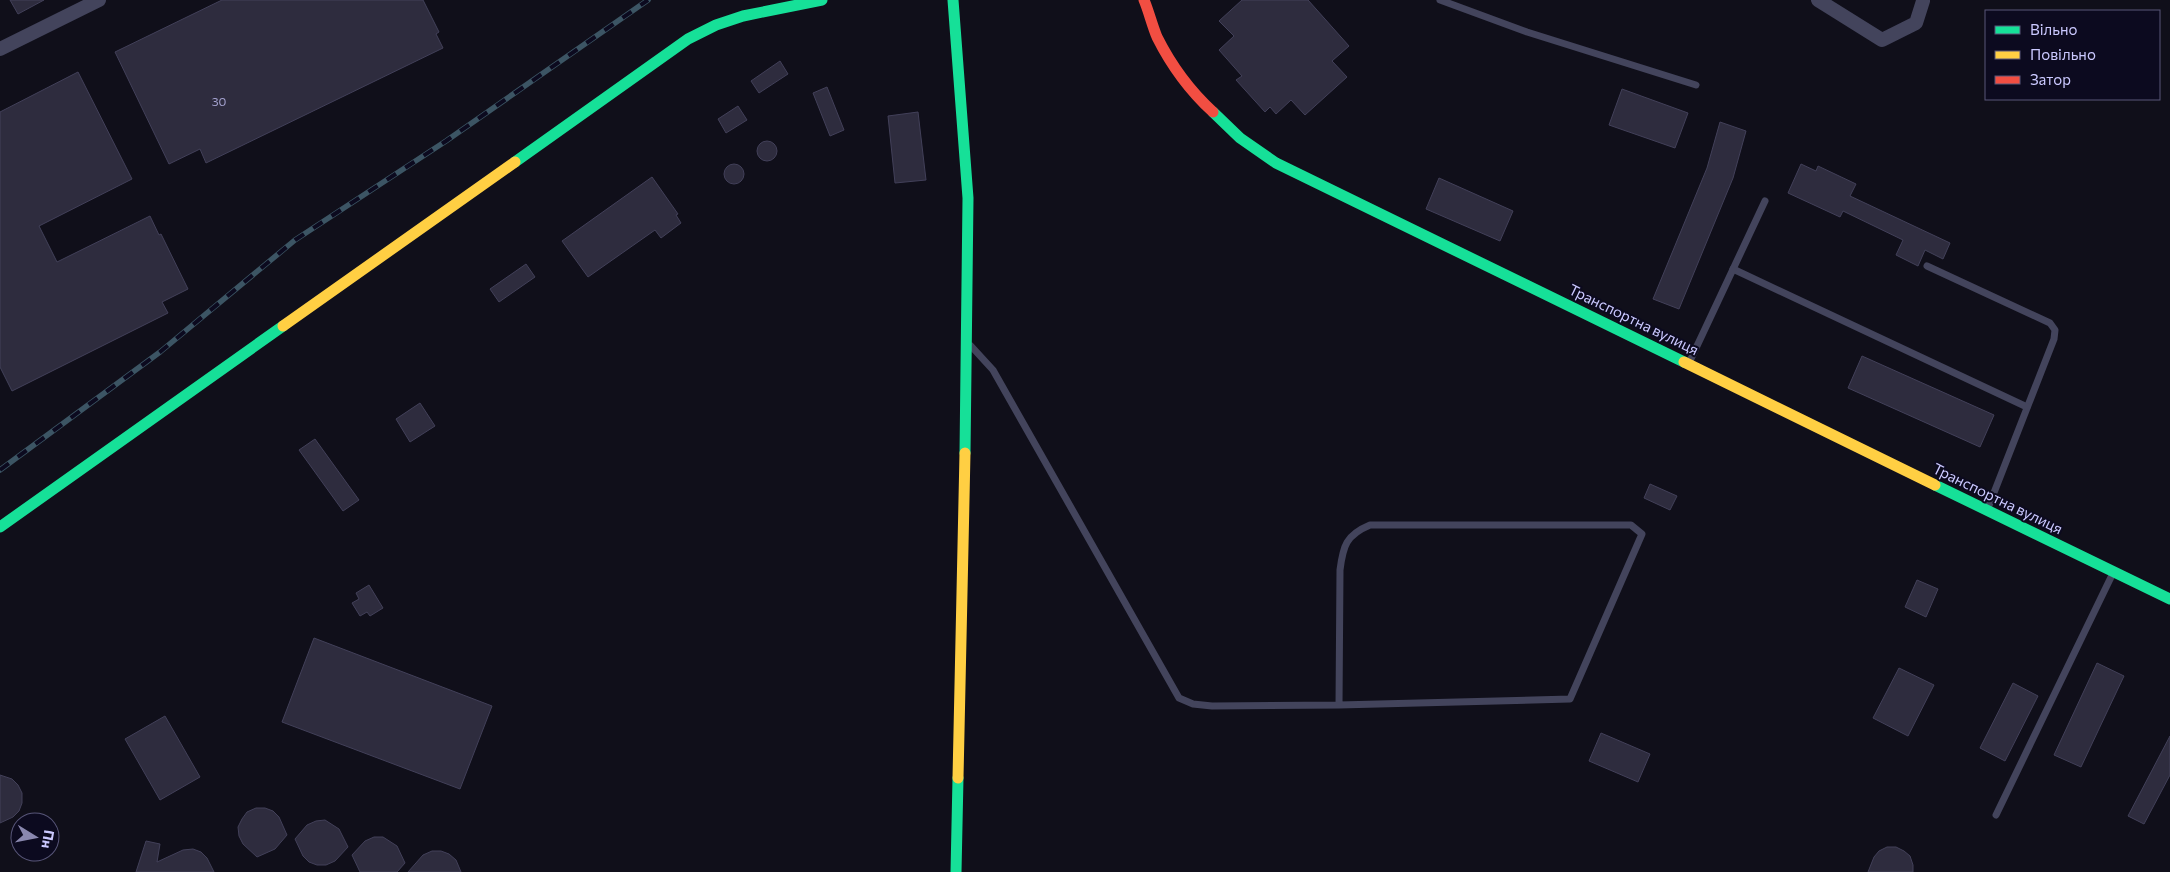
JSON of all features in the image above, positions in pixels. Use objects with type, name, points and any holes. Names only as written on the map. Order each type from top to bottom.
[{"type":"street","points":[[0,49],[99,0]]},
{"type":"street","points":[[0,527],[688,39],[716,25],[743,16],[822,0]]},
{"type":"street","points":[[953,0],[968,198],[968,342],[956,872]]},
{"type":"street","name":"Транспортна вулиця","points":[[1144,0],[1157,35],[1177,69],[1210,110],[1247,144],[1276,163],[2170,599]]},
{"type":"street","points":[[1818,0],[1882,40],[1916,23],[1924,0]]},
{"type":"lane","points":[[1440,0],[1527,32],[1696,85]]},
{"type":"lane","points":[[1689,363],[1765,201]]},
{"type":"lane","points":[[1927,266],[2050,323],[2055,330],[2054,339],[1988,511]]},
{"type":"lane","points":[[1733,269],[2027,407]]},
{"type":"lane","points":[[968,342],[993,370],[1179,698],[1193,704],[1212,706],[1339,705],[1570,699],[1642,534],[1631,526],[1370,525],[1356,531],[1347,541],[1342,555],[1340,570],[1339,705]]},
{"type":"lane","points":[[1996,815],[2113,572]]},
{"type":"building","points":[[10,0],[44,0],[18,14]]},
{"type":"building","points":[[222,0],[423,0],[439,32],[436,34],[443,48],[206,163],[200,149],[169,164],[115,52]]},
{"type":"building","points":[[1242,0],[1308,0],[1349,46],[1332,61],[1347,77],[1305,115],[1291,100],[1276,114],[1270,107],[1265,112],[1236,80],[1242,76],[1219,50],[1234,36],[1219,21]]},
{"type":"building","points":[[780,61],[788,74],[759,93],[751,81]]},
{"type":"building","points":[[78,72],[132,179],[39,226],[57,262],[150,216],[188,289],[162,302],[168,313],[12,391],[0,367],[0,112]]},
{"type":"building","points":[[827,87],[844,130],[830,136],[813,93]]},
{"type":"building","points":[[1622,89],[1688,113],[1675,148],[1609,125]]},
{"type":"building","points":[[738,106],[747,120],[726,133],[718,119]]},
{"type":"building","points":[[918,112],[926,180],[895,183],[888,116]]},
{"type":"building","points":[[1720,122],[1746,131],[1733,178],[1679,309],[1653,299],[1707,168]]},
{"type":"building","points":[[767,141],[774,144],[777,151],[774,158],[767,161],[760,158],[757,151],[760,144]]},
{"type":"building","points":[[734,164],[741,167],[744,174],[741,181],[734,184],[727,181],[724,174],[727,167]]},
{"type":"building","points":[[1801,164],[1816,171],[1818,166],[1856,184],[1850,196],[1950,243],[1943,259],[1925,250],[1918,266],[1896,255],[1903,240],[1843,211],[1840,217],[1788,193]]},
{"type":"building","points":[[652,177],[678,214],[676,215],[681,223],[661,238],[655,230],[588,277],[562,241]]},
{"type":"building","points":[[1439,178],[1513,211],[1500,241],[1426,209]]},
{"type":"building","points":[[526,264],[535,277],[499,302],[490,289]]},
{"type":"building","points":[[1862,356],[1994,415],[1980,447],[1848,388]]},
{"type":"building","points":[[420,403],[435,426],[410,442],[396,419]]},
{"type":"building","points":[[315,439],[359,500],[343,511],[299,450]]},
{"type":"building","points":[[1650,484],[1677,496],[1670,510],[1644,498]]},
{"type":"building","points":[[1917,580],[1938,589],[1926,617],[1905,607]]},
{"type":"building","points":[[369,585],[383,608],[370,616],[367,612],[360,616],[352,603],[359,599],[356,593]]},
{"type":"building","points":[[314,638],[492,706],[460,789],[282,722]]},
{"type":"building","points":[[2097,663],[2124,676],[2081,767],[2054,755]]},
{"type":"building","points":[[1899,668],[1934,685],[1908,736],[1873,718]]},
{"type":"building","points":[[2013,683],[2038,696],[2005,761],[1980,748]]},
{"type":"building","points":[[165,716],[200,777],[160,800],[125,739]]},
{"type":"building","points":[[1601,733],[1650,754],[1638,782],[1589,761]]},
{"type":"building","points":[[2170,736],[2170,775],[2144,824],[2128,816]]},
{"type":"building","points":[[0,775],[12,779],[18,785],[22,793],[22,803],[18,812],[10,812],[10,818],[0,823]]},
{"type":"building","points":[[256,808],[265,808],[273,811],[279,817],[287,835],[275,849],[257,857],[243,844],[239,836],[238,827],[247,812]]},
{"type":"building","points":[[325,820],[339,829],[348,847],[335,861],[326,865],[317,865],[309,862],[303,856],[295,839],[307,825]]},
{"type":"building","points":[[374,837],[383,837],[397,846],[405,863],[397,872],[360,872],[352,855],[365,841]]},
{"type":"building","points":[[146,841],[160,844],[157,862],[183,850],[193,849],[201,852],[207,858],[214,872],[136,872]]},
{"type":"building","points":[[1887,847],[1896,847],[1910,856],[1913,872],[1868,872],[1874,857],[1879,851]]},
{"type":"building","points":[[432,851],[441,851],[449,854],[456,860],[461,872],[408,872],[423,855]]},
{"type":"railway","points":[[0,470],[160,352],[295,240],[446,141],[648,0]]},
{"type":"traffic: fast","points":[[515,162],[688,39],[716,25],[743,16],[822,0]]},
{"type":"traffic: fast","points":[[953,0],[968,198],[965,453]]},
{"type":"traffic: fast","points":[[1213,112],[1240,138],[1276,163],[1684,362]]},
{"type":"traffic: fast","points":[[0,527],[283,326]]},
{"type":"traffic: fast","points":[[1935,485],[2170,599]]},
{"type":"traffic: fast","points":[[956,872],[958,778]]},
{"type":"traffic: slow","points":[[283,326],[515,162]]},
{"type":"traffic: slow","points":[[1684,362],[1935,485]]},
{"type":"traffic: slow","points":[[958,778],[965,453]]},
{"type":"traffic: jam","points":[[1144,0],[1157,37],[1168,58],[1189,86],[1213,112]]}]
